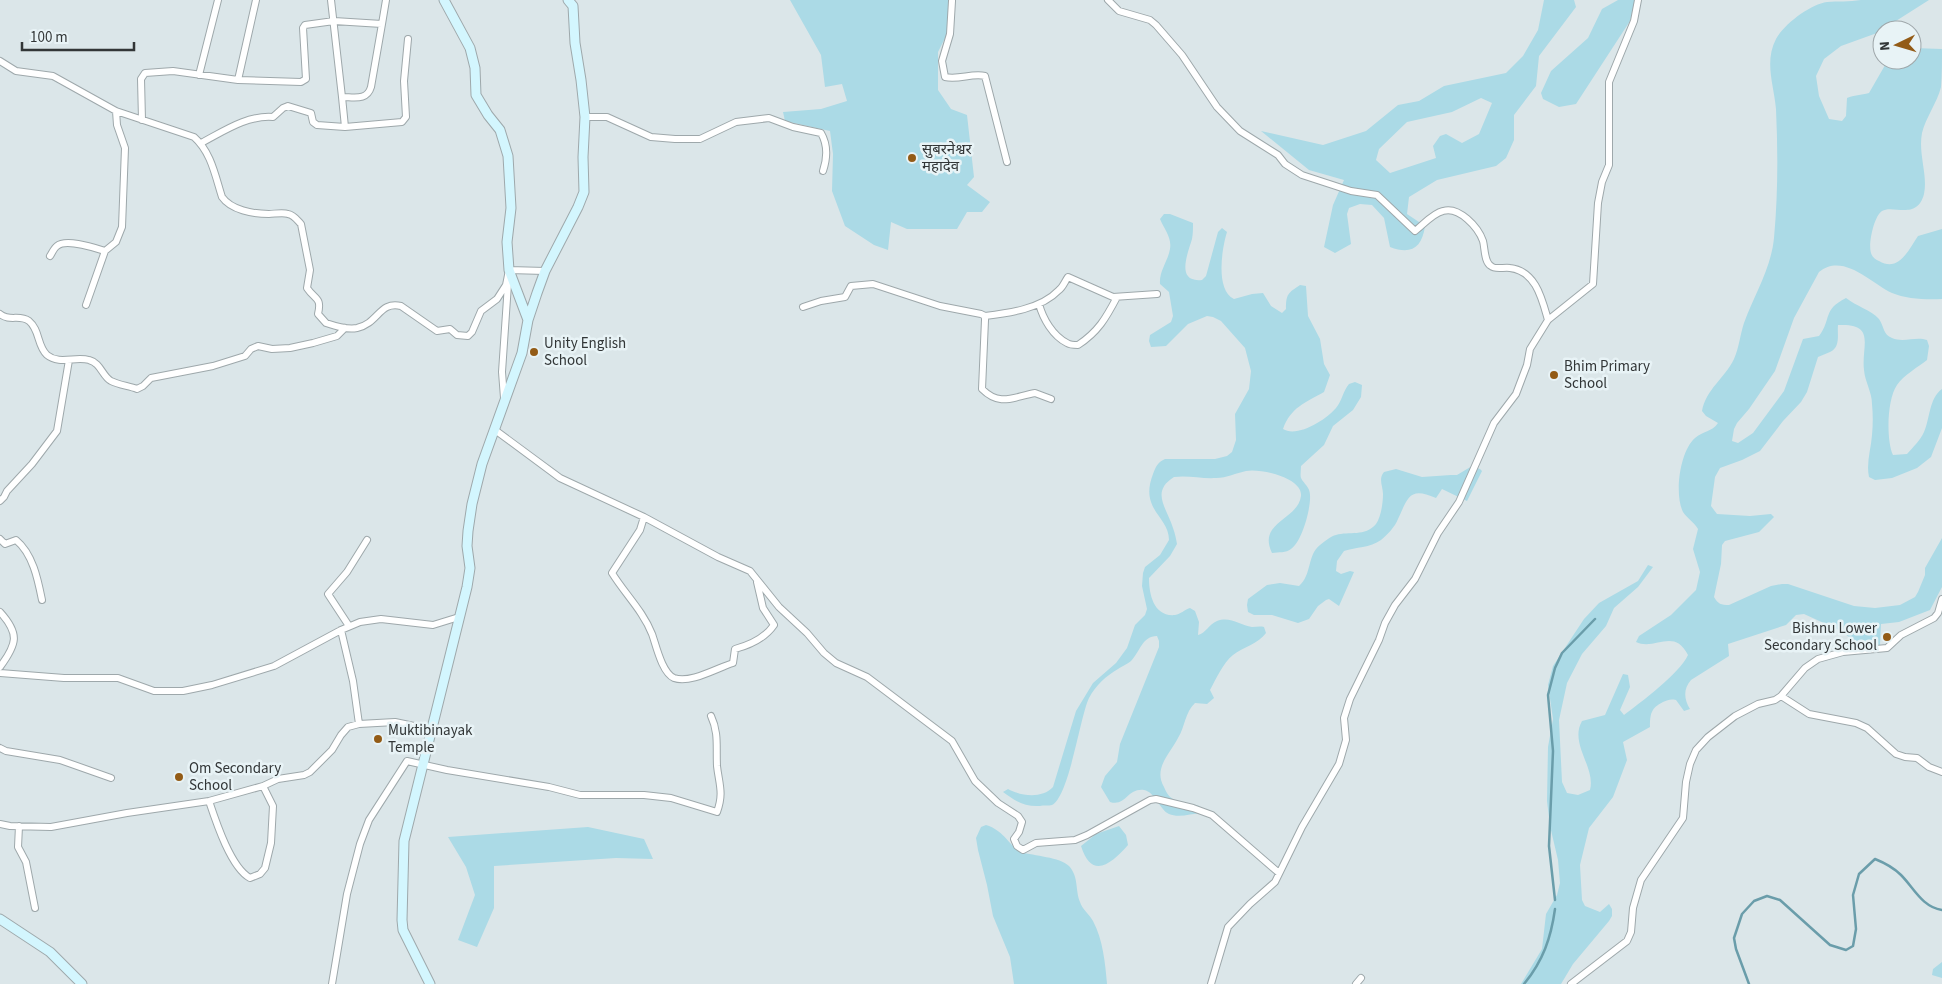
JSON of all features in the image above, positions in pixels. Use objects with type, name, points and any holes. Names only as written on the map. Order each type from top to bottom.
[{"type":"street","points":[[200,75],[218,0]]},
{"type":"street","points":[[238,80],[256,0]]},
{"type":"street","points":[[331,0],[344,127]]},
{"type":"street","points":[[342,98],[365,97],[369,94],[386,0]]},
{"type":"street","points":[[444,0],[470,48],[476,95],[488,116],[500,130],[508,156],[511,208],[506,242],[509,270],[502,372],[504,399]]},
{"type":"street","points":[[430,984],[403,930],[404,841],[467,587],[470,568],[467,546],[472,504],[482,464],[522,353],[528,320],[545,271],[584,192],[585,117],[575,43],[573,6],[568,0]]},
{"type":"street","points":[[1108,0],[1119,11],[1150,20],[1156,25],[1182,55],[1217,107],[1226,117],[1240,131],[1278,155],[1285,164],[1302,174],[1351,191],[1377,195],[1415,231],[1441,211],[1449,210],[1462,215],[1474,226],[1482,240],[1489,265],[1492,268],[1511,268],[1526,274],[1537,288],[1548,320]]},
{"type":"street","points":[[1211,984],[1228,927],[1275,882],[1302,827],[1338,764],[1344,751],[1346,740],[1344,718],[1350,699],[1379,640],[1385,623],[1395,605],[1415,579],[1438,533],[1459,502],[1494,423],[1516,394],[1527,365],[1530,349],[1548,320],[1593,284],[1598,202],[1608,165],[1609,82],[1634,21],[1638,0]]},
{"type":"street","points":[[952,1],[950,34],[942,62],[945,77],[978,74],[986,76],[1007,162]]},
{"type":"street","points":[[142,120],[140,79],[142,75],[149,71],[173,71],[238,80],[301,82],[306,79],[307,71],[303,28],[305,25],[334,21],[382,24]]},
{"type":"street","points":[[201,143],[241,122],[260,116],[273,117],[288,106],[311,112],[313,122],[317,125],[344,127],[402,122],[406,117],[404,81],[408,39]]},
{"type":"street","points":[[0,61],[16,71],[53,76],[116,111],[194,137],[208,153],[225,201],[237,208],[253,213],[288,214],[300,224],[310,270],[307,288],[319,300],[318,314],[326,323],[354,329],[370,323],[386,306],[394,305],[401,306],[437,331],[450,330],[457,335],[468,336],[472,332],[481,311],[497,299],[502,292],[506,285],[509,270]]},
{"type":"street","points":[[86,305],[105,250],[116,242],[122,227],[125,148],[117,125],[116,111]]},
{"type":"street","points":[[585,117],[607,117],[651,137],[675,139],[700,139],[746,120],[775,119],[793,127],[821,134],[826,145],[823,171]]},
{"type":"street","points":[[50,256],[57,246],[62,243],[105,250]]},
{"type":"street","points":[[509,270],[545,271]]},
{"type":"street","points":[[509,270],[528,320]]},
{"type":"street","points":[[803,307],[845,297],[851,286],[873,284],[940,306],[985,316],[1003,314],[1039,304],[1059,290],[1068,277],[1113,297],[1157,294]]},
{"type":"street","points":[[1039,304],[1051,329],[1067,343],[1078,345],[1094,334],[1117,297]]},
{"type":"street","points":[[0,314],[6,318],[21,318],[28,321],[36,330],[40,345],[46,354],[57,360],[89,360],[100,366],[111,381],[137,389],[151,378],[213,366],[246,356],[258,346],[272,349],[298,346],[337,336],[345,328]]},
{"type":"street","points":[[985,316],[986,340],[982,364],[982,389],[988,396],[997,399],[1017,398],[1035,392],[1050,399]]},
{"type":"street","points":[[0,501],[50,442],[57,431],[68,360]]},
{"type":"street","points":[[495,430],[553,475],[644,517],[718,557],[750,571],[778,607],[807,633],[824,653],[836,663],[867,677],[952,741],[975,781],[998,803],[1018,816],[1022,822],[1019,832],[1014,839],[1017,846],[1023,850],[1036,844],[1075,840],[1088,835],[1138,805],[1156,799],[1204,811],[1212,815],[1279,874]]},
{"type":"street","points":[[644,517],[640,530],[612,573],[639,609],[650,630],[668,675],[673,678],[700,676],[733,663],[736,649],[750,644],[770,631],[774,625],[763,608],[755,578]]},
{"type":"street","points":[[0,539],[5,544],[16,540],[21,544],[37,575],[42,600]]},
{"type":"street","points":[[349,626],[328,594],[347,572],[367,540]]},
{"type":"street","points":[[1570,984],[1620,948],[1630,938],[1638,888],[1683,818],[1688,772],[1696,750],[1708,737],[1735,716],[1758,704],[1775,700],[1781,696],[1805,668],[1818,659],[1843,652],[1887,648],[1901,635],[1934,618],[1938,613],[1942,599]]},
{"type":"street","points":[[0,612],[12,626],[15,638],[14,648],[0,667]]},
{"type":"street","points":[[0,673],[64,678],[118,678],[154,691],[183,691],[212,686],[274,666],[341,630],[360,622],[381,619],[433,625],[459,617]]},
{"type":"street","points":[[341,630],[353,681],[359,724]]},
{"type":"street","points":[[1781,696],[1809,714],[1856,723],[1868,728],[1896,754],[1905,758],[1917,758],[1930,767],[1942,772]]},
{"type":"street","points":[[332,984],[347,894],[360,844],[370,820],[406,761],[447,770],[549,787],[580,795],[644,795],[671,798],[717,812],[722,790],[717,767],[717,731],[711,716]]},
{"type":"street","points":[[0,824],[51,827],[209,801],[263,786],[278,779],[304,775],[310,772],[332,750],[348,727],[359,724],[395,722],[433,730]]},
{"type":"street","points":[[0,748],[60,760],[111,778]]},
{"type":"street","points":[[209,801],[234,861],[242,874],[250,878],[260,874],[265,868],[271,843],[273,806],[263,786]]},
{"type":"street","points":[[19,826],[18,847],[26,862],[35,908]]},
{"type":"street","points":[[0,919],[50,952],[82,984]]},
{"type":"street","points":[[1356,984],[1361,978]]},
{"type":"shaded area","points":[[790,0],[954,0],[952,24],[938,52],[938,90],[951,109],[967,115],[974,177],[967,185],[990,202],[982,212],[967,212],[957,229],[907,229],[891,222],[888,250],[874,245],[845,226],[832,191],[833,154],[830,131],[785,121],[783,112],[821,109],[847,101],[842,84],[825,87],[821,55]]},
{"type":"shaded area","points":[[1544,0],[1574,0],[1576,7],[1539,56],[1536,86],[1514,115],[1514,140],[1506,158],[1496,166],[1437,180],[1409,197],[1407,214],[1425,226],[1421,240],[1410,250],[1390,247],[1384,218],[1372,205],[1360,204],[1349,208],[1347,214],[1351,244],[1335,253],[1324,247],[1333,205],[1344,180],[1309,170],[1261,131],[1323,145],[1366,131],[1398,105],[1419,101],[1444,86],[1506,73],[1523,56],[1538,30]],"holes":[[[1481,98],[1492,103],[1479,134],[1462,143],[1446,134],[1440,136],[1433,146],[1436,158],[1390,173],[1376,160],[1379,149],[1407,122],[1452,112]]]},
{"type":"shaded area","points":[[1618,0],[1635,0],[1630,21],[1576,104],[1559,107],[1543,99],[1541,93],[1551,71],[1588,38],[1602,9]]},
{"type":"shaded area","points":[[1929,0],[1897,20],[1872,20],[1872,35],[1841,46],[1824,59],[1816,76],[1819,96],[1829,119],[1842,121],[1846,116],[1847,98],[1869,93],[1882,70],[1922,70],[1922,48],[1942,49],[1941,87],[1926,121],[1921,141],[1925,179],[1924,194],[1921,202],[1916,207],[1905,210],[1887,209],[1879,214],[1872,230],[1870,249],[1875,259],[1886,264],[1892,264],[1903,258],[1918,236],[1942,229],[1942,299],[1904,297],[1892,293],[1857,271],[1838,265],[1828,267],[1819,272],[1794,318],[1775,371],[1737,423],[1732,441],[1738,443],[1753,433],[1784,391],[1803,339],[1819,336],[1830,311],[1838,302],[1846,298],[1876,316],[1889,337],[1901,340],[1923,339],[1927,340],[1929,346],[1927,360],[1903,378],[1897,385],[1891,400],[1889,409],[1889,440],[1893,455],[1907,454],[1918,441],[1926,427],[1930,409],[1935,398],[1942,389],[1942,428],[1931,457],[1917,468],[1892,478],[1875,480],[1869,477],[1868,461],[1873,416],[1872,400],[1864,370],[1865,345],[1863,332],[1850,325],[1838,325],[1836,347],[1818,357],[1807,392],[1801,402],[1783,421],[1760,451],[1720,468],[1715,477],[1711,506],[1717,514],[1750,516],[1771,514],[1774,517],[1759,532],[1725,541],[1722,545],[1721,564],[1714,597],[1720,604],[1729,605],[1771,586],[1788,584],[1854,606],[1875,608],[1900,605],[1915,597],[1925,575],[1925,568],[1942,538],[1942,587],[1930,610],[1899,622],[1881,624],[1880,645],[1858,643],[1839,630],[1804,614],[1796,615],[1786,625],[1728,644],[1729,656],[1688,683],[1685,694],[1686,702],[1690,709],[1684,711],[1676,700],[1659,704],[1651,715],[1650,727],[1623,742],[1627,760],[1613,797],[1589,828],[1580,865],[1582,900],[1585,906],[1600,912],[1609,904],[1612,909],[1612,916],[1573,964],[1561,984],[1521,984],[1542,949],[1546,914],[1557,895],[1560,883],[1558,860],[1550,826],[1547,801],[1548,747],[1553,719],[1548,685],[1553,666],[1584,619],[1599,603],[1638,581],[1648,565],[1653,567],[1638,587],[1614,608],[1606,626],[1582,654],[1567,683],[1559,720],[1562,782],[1567,793],[1578,795],[1590,790],[1591,781],[1580,747],[1579,730],[1582,721],[1605,715],[1623,674],[1628,675],[1630,687],[1620,710],[1624,715],[1668,679],[1688,655],[1677,642],[1664,641],[1643,644],[1636,642],[1639,636],[1671,615],[1696,590],[1700,572],[1693,549],[1698,529],[1683,512],[1680,504],[1680,473],[1682,462],[1690,444],[1695,438],[1718,423],[1706,416],[1702,411],[1704,403],[1734,359],[1744,323],[1766,271],[1772,249],[1776,206],[1777,157],[1776,109],[1770,65],[1772,48],[1785,27],[1806,11],[1827,2]]},
{"type":"shaded area","points":[[1164,214],[1170,214],[1193,223],[1192,239],[1185,266],[1188,277],[1194,280],[1202,280],[1206,276],[1218,232],[1222,228],[1227,232],[1223,248],[1222,278],[1228,294],[1234,299],[1263,293],[1271,306],[1282,313],[1286,309],[1286,300],[1290,292],[1300,285],[1306,286],[1308,316],[1320,339],[1324,364],[1330,375],[1324,392],[1294,411],[1283,429],[1296,431],[1311,426],[1325,418],[1338,405],[1349,384],[1355,382],[1362,385],[1361,397],[1353,410],[1333,426],[1324,445],[1301,466],[1301,478],[1310,492],[1309,508],[1299,539],[1295,545],[1285,552],[1272,553],[1269,543],[1270,534],[1274,528],[1293,511],[1301,496],[1300,490],[1288,479],[1252,470],[1220,478],[1174,477],[1163,488],[1162,501],[1174,530],[1177,544],[1170,556],[1149,578],[1154,604],[1168,615],[1175,615],[1190,608],[1195,611],[1199,622],[1198,635],[1214,622],[1222,620],[1235,621],[1252,627],[1264,627],[1266,633],[1259,640],[1237,652],[1226,662],[1210,690],[1214,698],[1207,704],[1195,703],[1161,767],[1161,780],[1169,796],[1179,802],[1199,806],[1201,813],[1180,816],[1169,814],[1148,791],[1144,790],[1134,792],[1120,802],[1110,802],[1101,787],[1105,776],[1117,762],[1120,744],[1159,647],[1157,636],[1148,639],[1131,661],[1105,678],[1092,693],[1086,708],[1069,773],[1058,799],[1052,805],[1030,806],[1016,801],[1003,792],[1008,789],[1025,795],[1037,795],[1053,787],[1076,711],[1093,683],[1116,663],[1127,648],[1135,625],[1145,615],[1147,609],[1142,586],[1143,573],[1145,567],[1160,555],[1169,540],[1165,525],[1156,512],[1150,496],[1150,486],[1156,467],[1165,459],[1215,459],[1227,456],[1232,452],[1236,440],[1235,414],[1249,389],[1251,371],[1245,348],[1221,321],[1213,317],[1207,316],[1188,324],[1166,346],[1151,347],[1150,335],[1171,322],[1173,316],[1169,292],[1160,284],[1170,245],[1169,237],[1160,219]]},
{"type":"shaded area","points":[[1472,466],[1482,471],[1467,501],[1442,489],[1436,498],[1420,493],[1415,494],[1407,500],[1397,522],[1381,540],[1368,546],[1344,551],[1337,561],[1336,571],[1341,574],[1350,571],[1354,572],[1339,606],[1329,599],[1326,600],[1318,606],[1309,619],[1298,623],[1272,615],[1254,615],[1248,612],[1248,599],[1267,585],[1280,583],[1299,586],[1306,576],[1316,549],[1328,539],[1336,535],[1367,531],[1376,524],[1382,506],[1381,480],[1384,472],[1396,469],[1422,477],[1457,475]]},
{"type":"shaded area","points":[[986,825],[1002,834],[1021,852],[1060,861],[1069,866],[1076,879],[1081,905],[1093,921],[1099,936],[1107,984],[1014,984],[1010,957],[993,916],[978,850],[976,838],[981,827]]},
{"type":"shaded area","points":[[1119,826],[1126,835],[1128,845],[1115,858],[1103,865],[1096,866],[1091,863],[1081,846],[1096,834]]},
{"type":"shaded area","points":[[588,827],[644,839],[653,859],[616,858],[494,866],[494,908],[477,947],[458,940],[475,895],[466,867],[448,837]]},
{"type":"shaded area","points":[[1942,962],[1942,978],[1932,975],[1933,969]]},
{"type":"waterway","points":[[1555,900],[1549,846],[1553,751],[1548,695],[1555,668],[1562,653],[1595,619]]},
{"type":"waterway","points":[[1749,984],[1736,949],[1734,938],[1742,914],[1754,901],[1767,896],[1780,900],[1830,945],[1846,950],[1853,946],[1856,929],[1853,895],[1859,874],[1875,859],[1898,872],[1929,905],[1942,910]]},
{"type":"waterway","points":[[1524,984],[1536,967],[1545,949],[1555,909]]},
{"type":"place","name":"सुबरनेश्वर महादेव","points":[[912,158]]},
{"type":"place","name":"Unity English School","points":[[534,352]]},
{"type":"place","name":"Bhim Primary School","points":[[1554,375]]},
{"type":"place","name":"Bishnu Lower Secondary School","points":[[1887,637]]},
{"type":"place","name":"Muktibinayak Temple","points":[[378,739]]},
{"type":"place","name":"Om Secondary School","points":[[179,777]]}]
